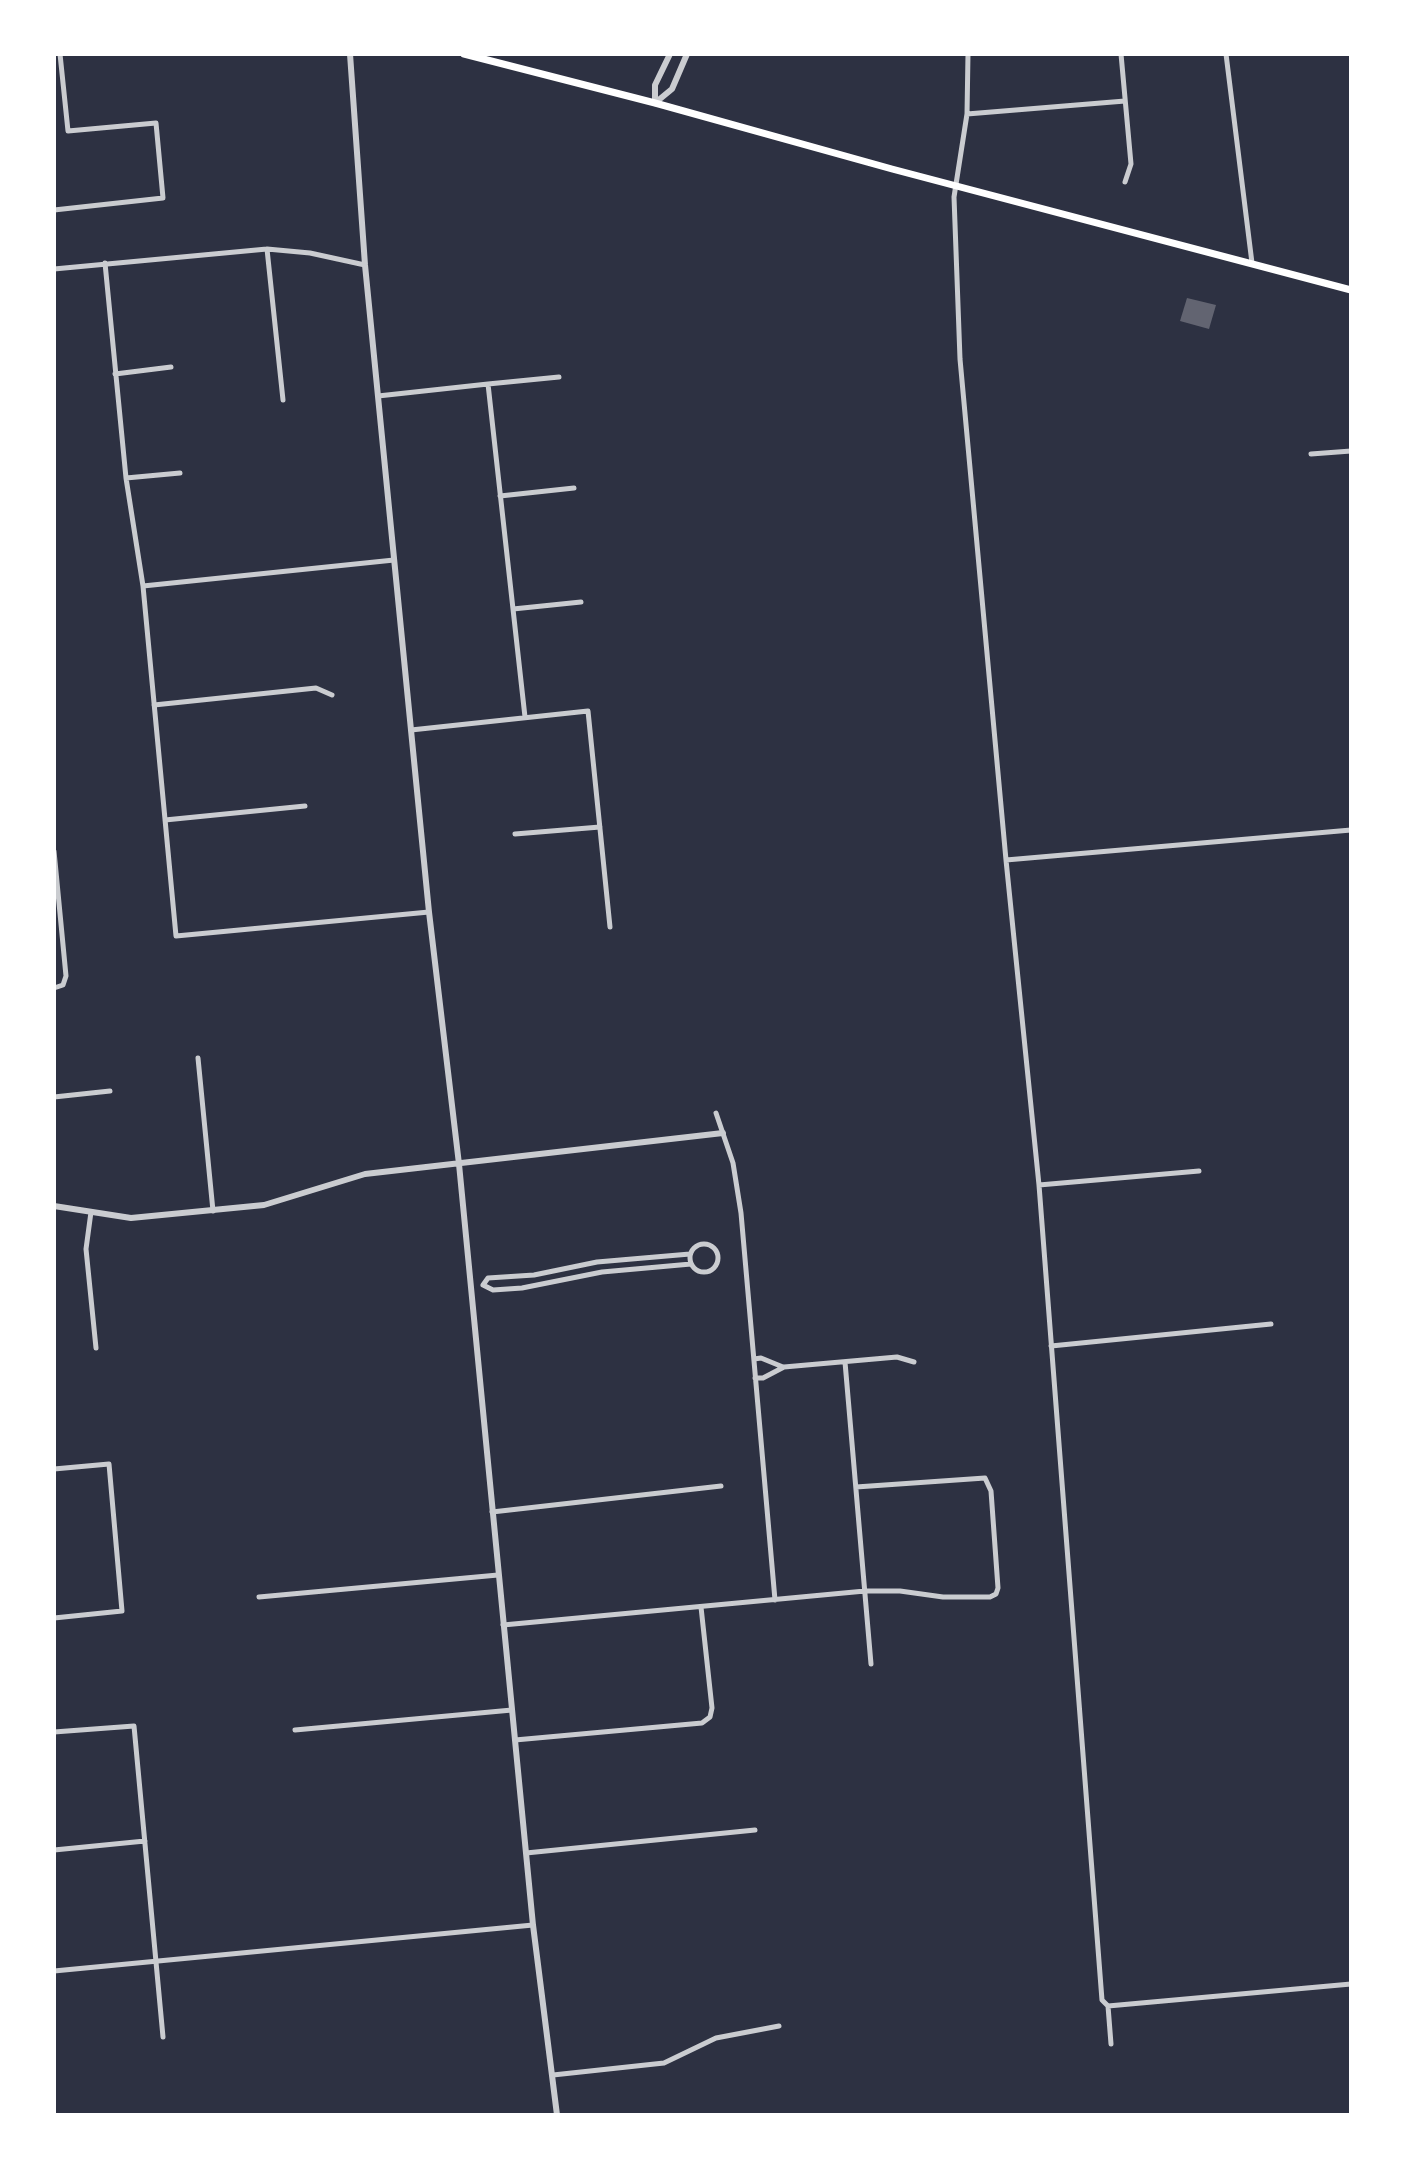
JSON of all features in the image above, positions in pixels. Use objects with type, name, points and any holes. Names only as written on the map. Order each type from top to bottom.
[{"type":"main road","points":[[464,54],[1351,290]]},
{"type":"street","points":[[54,210],[163,198],[156,123],[68,131],[60,54]]},
{"type":"street","points":[[350,54],[365,265],[429,912],[459,1164],[533,1925],[557,2115]]},
{"type":"street","points":[[655,103],[655,85],[670,54]]},
{"type":"street","points":[[655,103],[672,89],[687,54]]},
{"type":"street","points":[[968,54],[967,114],[954,197],[960,359],[1039,1185],[1102,2000],[1108,2006],[1111,2044]]},
{"type":"street","points":[[1121,54],[1131,164],[1125,182]]},
{"type":"street","points":[[1226,54],[1252,264]]},
{"type":"street","points":[[967,114],[1125,101]]},
{"type":"street","points":[[54,269],[267,249],[310,253],[365,265]]},
{"type":"street","points":[[267,249],[283,400]]},
{"type":"street","points":[[105,263],[126,478],[143,586],[176,936],[429,912]]},
{"type":"street","points":[[115,374],[171,367]]},
{"type":"street","points":[[378,396],[559,377]]},
{"type":"street","points":[[488,384],[525,717]]},
{"type":"street","points":[[1311,454],[1351,451]]},
{"type":"street","points":[[126,478],[180,473]]},
{"type":"street","points":[[500,496],[574,488]]},
{"type":"street","points":[[143,586],[394,560]]},
{"type":"street","points":[[513,609],[581,602]]},
{"type":"street","points":[[154,705],[316,688],[332,695]]},
{"type":"street","points":[[411,730],[588,711],[610,927]]},
{"type":"street","points":[[165,820],[305,806]]},
{"type":"street","points":[[515,834],[600,827]]},
{"type":"street","points":[[1006,860],[1351,830]]},
{"type":"street","points":[[54,851],[66,976],[63,985],[54,988]]},
{"type":"street","points":[[198,1058],[213,1211]]},
{"type":"street","points":[[54,1097],[110,1091]]},
{"type":"street","points":[[716,1113],[737,1184],[775,1600]]},
{"type":"street","points":[[54,1206],[131,1218],[213,1211],[264,1205],[365,1174],[723,1133]]},
{"type":"street","points":[[1039,1185],[1199,1171]]},
{"type":"street","points":[[91,1212],[86,1249],[96,1348]]},
{"type":"street","points":[[470,1286],[483,1285],[493,1290],[536,1286],[613,1271],[691,1264],[701,1271],[710,1270],[717,1263],[718,1254],[713,1246],[704,1243],[695,1247],[690,1254],[691,1264]]},
{"type":"street","points":[[483,1285],[488,1278],[534,1275],[613,1260],[690,1254]]},
{"type":"street","points":[[613,1260],[613,1271]]},
{"type":"street","points":[[534,1275],[536,1286]]},
{"type":"street","points":[[1051,1346],[1271,1324]]},
{"type":"street","points":[[755,1378],[763,1378],[784,1367],[897,1357],[914,1362]]},
{"type":"street","points":[[754,1359],[761,1358],[784,1367]]},
{"type":"street","points":[[845,1362],[871,1664]]},
{"type":"street","points":[[54,1469],[109,1464],[122,1611],[54,1618]]},
{"type":"street","points":[[503,1625],[865,1591],[900,1591],[943,1597],[990,1597],[996,1594],[991,1491],[985,1478],[856,1487]]},
{"type":"street","points":[[491,1512],[721,1486]]},
{"type":"street","points":[[259,1597],[498,1575]]},
{"type":"street","points":[[515,1740],[702,1723],[710,1717],[712,1708],[701,1607]]},
{"type":"street","points":[[295,1730],[512,1710]]},
{"type":"street","points":[[54,1732],[134,1726],[163,2037]]},
{"type":"street","points":[[526,1853],[755,1830]]},
{"type":"street","points":[[54,1850],[145,1841]]},
{"type":"street","points":[[54,1971],[533,1925]]},
{"type":"street","points":[[1108,2006],[1351,1984]]},
{"type":"street","points":[[553,2075],[664,2063],[716,2038],[779,2026]]},
{"type":"building","points":[[1187,298],[1216,305],[1209,329],[1180,321]]}]
